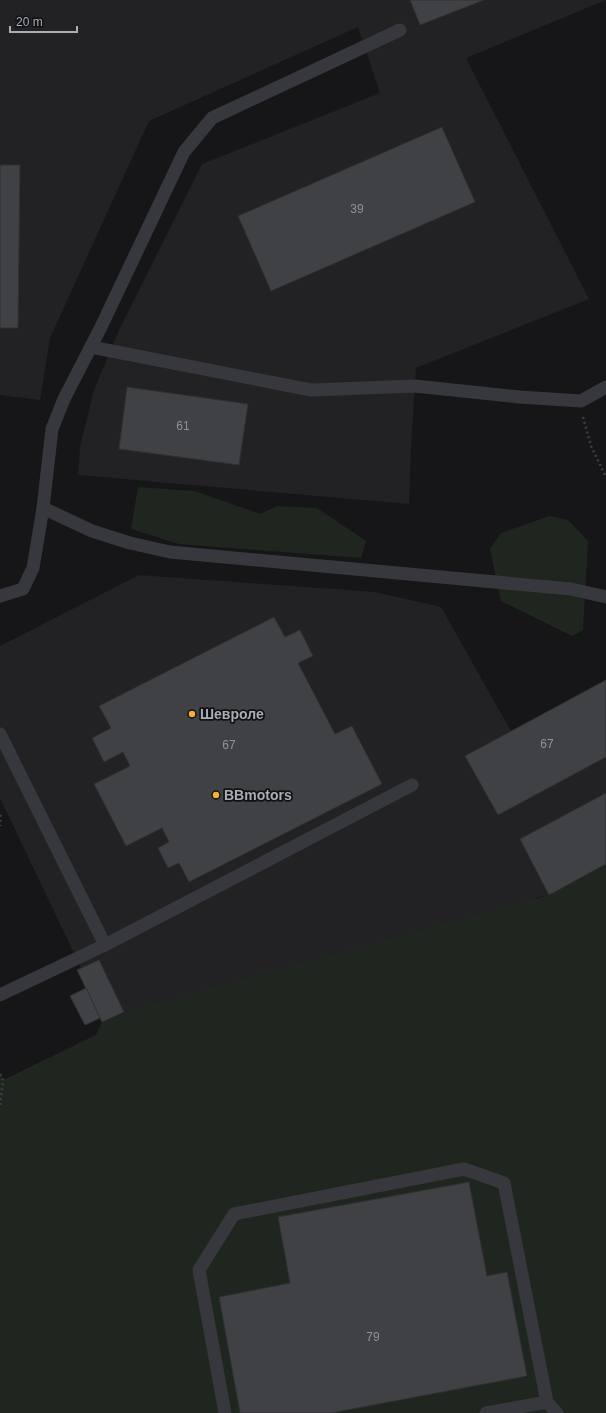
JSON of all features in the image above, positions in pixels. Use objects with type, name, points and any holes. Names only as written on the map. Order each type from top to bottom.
[{"type":"lane","points":[[0,596],[23,589],[33,568],[43,508],[52,429],[64,399],[91,347],[184,152],[212,118],[400,30]]},
{"type":"lane","points":[[91,347],[311,390],[415,386],[519,397],[581,401],[606,387]]},
{"type":"lane","points":[[43,508],[92,531],[130,543],[170,552],[571,589],[606,597]]},
{"type":"lane","points":[[0,734],[105,945]]},
{"type":"lane","points":[[0,995],[105,945],[412,785]]},
{"type":"lane","points":[[225,1413],[199,1270],[234,1214],[464,1169],[504,1183],[547,1402],[557,1413]]},
{"type":"lane","points":[[486,1413],[547,1402]]},
{"type":"path","points":[[581,401],[583,421],[591,446],[606,477]]},
{"type":"path","points":[[0,815],[0,826]]},
{"type":"path","points":[[0,1074],[3,1080],[0,1107]]},
{"type":"shaded area","points":[[0,0],[606,0],[466,58],[589,299],[416,368],[409,504],[78,475],[80,447],[94,390],[119,330],[202,164],[380,93],[358,27],[149,121],[50,338],[40,400],[0,395]]},
{"type":"shaded area","points":[[138,487],[195,491],[260,514],[277,506],[317,508],[366,541],[361,558],[179,544],[131,529]]},
{"type":"shaded area","points":[[549,516],[568,520],[588,541],[583,630],[572,636],[501,601],[490,549],[501,533]]},
{"type":"shaded area","points":[[139,575],[375,592],[441,607],[511,731],[606,680],[606,864],[549,895],[535,898],[606,1413],[78,1043],[97,1035],[124,1012],[102,1022],[77,970],[81,968],[0,798],[0,646]]},
{"type":"shaded area","points":[[606,864],[606,1413],[0,1413],[0,1074],[3,1080],[96,1035],[102,1022],[124,1012],[549,895]]},
{"type":"building","points":[[410,0],[484,0],[420,25]]},
{"type":"building","points":[[442,127],[475,202],[271,291],[238,216]]},
{"type":"building","points":[[0,165],[20,165],[18,328],[0,328]]},
{"type":"building","points":[[127,387],[248,404],[239,465],[119,449]]},
{"type":"building","points":[[274,617],[285,637],[300,630],[313,656],[298,663],[335,734],[352,726],[382,784],[189,882],[179,863],[168,868],[158,848],[169,842],[162,828],[126,846],[94,784],[130,766],[123,752],[104,762],[92,738],[111,728],[99,706]]},
{"type":"building","points":[[606,680],[606,757],[498,815],[465,756]]},
{"type":"building","points":[[606,793],[606,864],[549,895],[520,839]]},
{"type":"building","points":[[99,960],[124,1012],[102,1022],[77,970]]},
{"type":"building","points":[[86,988],[100,1018],[85,1025],[70,996]]},
{"type":"building","points":[[469,1182],[487,1276],[507,1272],[527,1376],[331,1413],[240,1413],[219,1297],[290,1283],[278,1217]]},
{"type":"place","name":"Шевроле","points":[[192,714]]},
{"type":"place","name":"BBmotors","points":[[216,795]]}]
